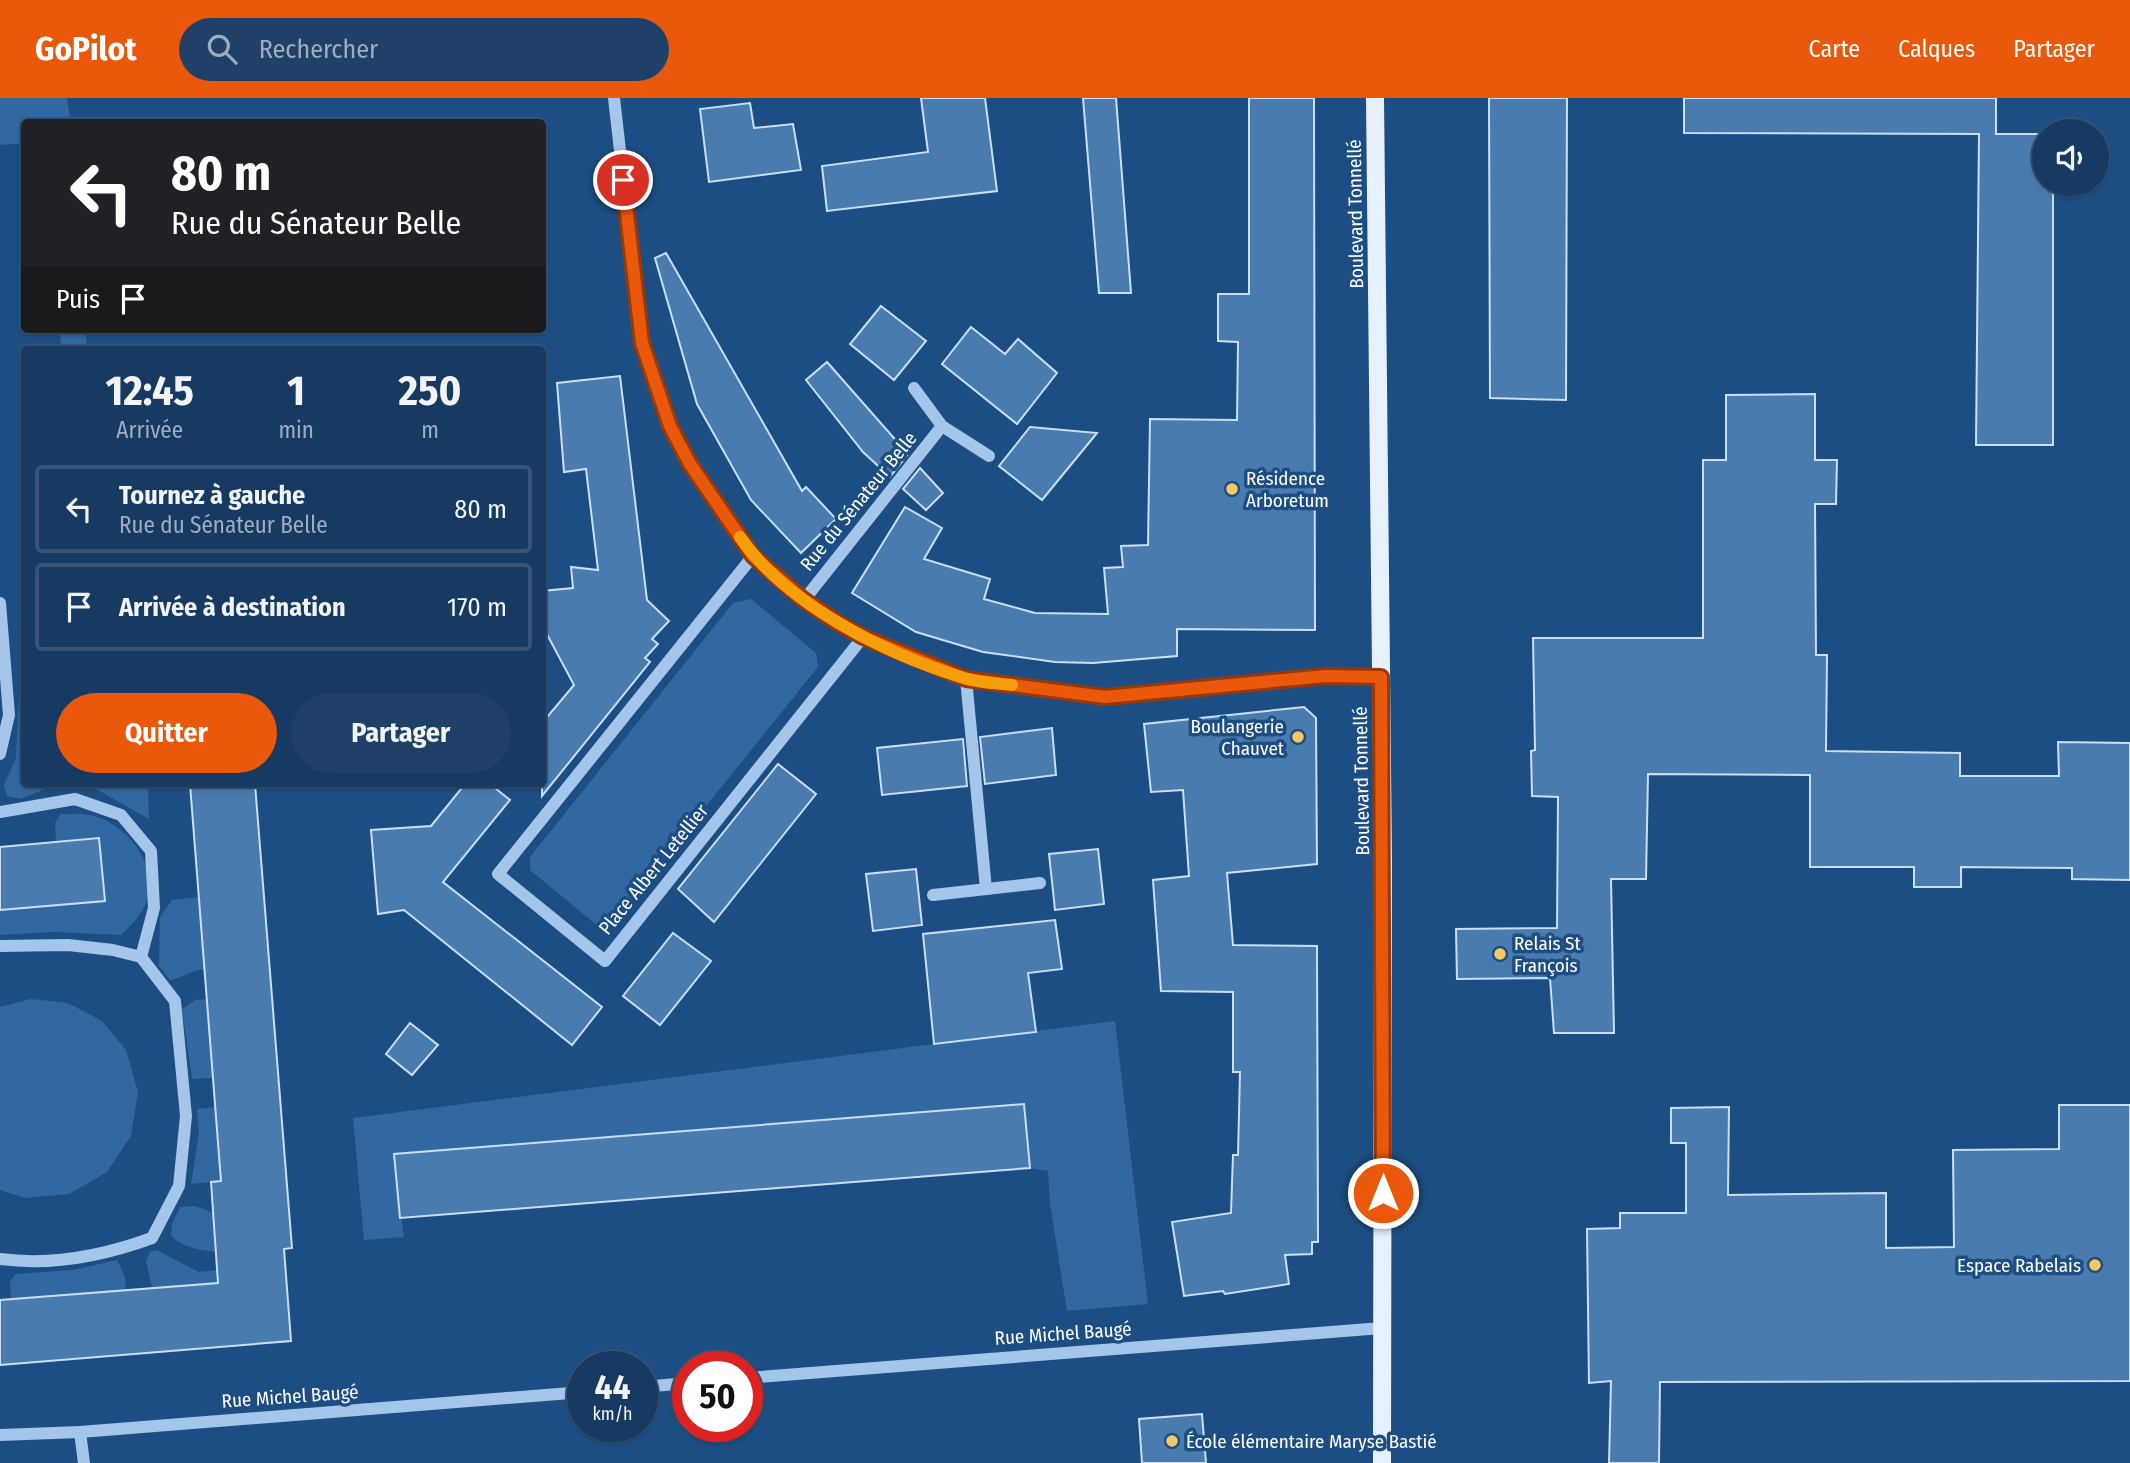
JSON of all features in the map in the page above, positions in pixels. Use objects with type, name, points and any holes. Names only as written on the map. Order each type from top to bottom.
[{"type":"main road","name":"Boulevard Tonnellé","points":[[1376,98],[1381,677],[1382,1463]]},
{"type":"street","name":"Rue du Sénateur Belle","points":[[614,98],[642,343],[675,436],[690,464],[753,556],[804,600],[863,637],[966,679],[1105,697],[1326,676],[1381,677]]},
{"type":"street","name":"Rue du Sénateur Belle","points":[[914,388],[942,426],[989,456]]},
{"type":"street","name":"Rue du Sénateur Belle","points":[[804,600],[942,426]]},
{"type":"street","name":"Place Albert Letellier","points":[[753,556],[498,874],[605,961],[863,637]]},
{"type":"street","points":[[0,603],[9,715],[0,754]]},
{"type":"street","points":[[966,679],[986,889]]},
{"type":"street","points":[[0,812],[75,799],[121,815],[151,851],[154,908],[141,957]]},
{"type":"street","points":[[933,895],[1040,883]]},
{"type":"street","points":[[0,946],[68,945],[113,950],[141,957],[175,1001],[186,1116],[179,1186],[152,1238],[111,1253],[29,1263],[0,1259]]},
{"type":"street","name":"Rue Michel Baugé","points":[[763,1377],[1382,1328]]},
{"type":"street","name":"Rue Michel Baugé","points":[[0,1435],[80,1432],[567,1393]]},
{"type":"street","points":[[80,1432],[83,1463]]},
{"type":"shaded area","points":[[0,98],[67,98],[70,119],[21,119],[21,143],[0,145]]},
{"type":"shaded area","points":[[60,333],[85,333],[87,346],[61,346]]},
{"type":"shaded area","points":[[751,599],[816,653],[818,667],[612,923],[599,927],[530,870],[530,857],[733,603]]},
{"type":"shaded area","points":[[21,694],[21,787],[49,787],[21,799],[7,796],[4,785],[16,758]]},
{"type":"shaded area","points":[[148,787],[149,819],[96,789]]},
{"type":"shaded area","points":[[61,814],[86,814],[102,819],[126,835],[136,846],[148,872],[149,886],[145,905],[121,935],[54,932],[0,935],[0,910],[104,901],[99,839],[56,842],[55,823]]},
{"type":"shaded area","points":[[199,897],[205,969],[170,980],[159,966],[160,917],[172,900]]},
{"type":"shaded area","points":[[31,999],[68,1003],[102,1021],[126,1050],[138,1092],[131,1136],[107,1172],[69,1194],[25,1198],[0,1190],[0,1007]]},
{"type":"shaded area","points":[[207,999],[213,1078],[192,1079],[182,1009],[195,1000]]},
{"type":"shaded area","points":[[1115,1021],[1148,1304],[1067,1311],[1050,1204],[1048,1171],[1030,1168],[394,1155],[404,1237],[364,1240],[353,1118]]},
{"type":"shaded area","points":[[216,1107],[221,1181],[191,1184],[199,1133],[197,1109]]},
{"type":"shaded area","points":[[195,1206],[211,1212],[224,1211],[227,1253],[190,1247],[171,1236],[172,1224],[180,1207]]},
{"type":"shaded area","points":[[156,1250],[199,1272],[217,1270],[218,1283],[152,1288],[146,1261],[150,1252]]},
{"type":"shaded area","points":[[117,1260],[125,1277],[126,1290],[11,1299],[10,1281],[16,1274],[73,1270]]},
{"type":"building","points":[[921,98],[985,98],[997,191],[827,211],[822,166],[928,152]]},
{"type":"building","points":[[1083,98],[1116,98],[1131,293],[1099,293]]},
{"type":"building","points":[[1249,98],[1314,98],[1315,630],[1177,629],[1177,656],[1093,663],[1055,662],[983,652],[916,632],[852,593],[905,507],[942,528],[924,559],[990,579],[984,599],[1035,613],[1108,614],[1104,568],[1123,567],[1121,546],[1148,545],[1150,419],[1237,420],[1238,342],[1218,341],[1218,294],[1249,294]]},
{"type":"building","points":[[1489,98],[1567,98],[1566,400],[1490,398]]},
{"type":"building","points":[[1684,98],[1996,98],[1996,134],[2032,134],[2032,196],[2053,196],[2053,445],[1976,445],[1979,134],[1684,133]]},
{"type":"building","points":[[750,103],[754,128],[793,124],[801,170],[709,182],[700,109]]},
{"type":"building","points":[[666,253],[802,491],[806,487],[836,519],[801,553],[751,500],[697,404],[655,258]]},
{"type":"building","points":[[881,306],[926,341],[894,380],[850,344]]},
{"type":"building","points":[[971,327],[1005,354],[1018,339],[1057,373],[1017,424],[942,364]]},
{"type":"building","points":[[827,362],[908,454],[890,477],[863,452],[806,380]]},
{"type":"building","points":[[620,376],[647,600],[669,621],[652,639],[658,644],[645,658],[650,662],[542,796],[542,787],[546,787],[546,718],[574,685],[546,632],[546,591],[573,588],[571,567],[598,570],[586,469],[564,472],[557,383]]},
{"type":"building","points":[[1815,394],[1815,460],[1837,460],[1836,504],[1815,504],[1816,655],[1827,655],[1826,751],[1960,753],[1960,776],[2059,776],[2058,742],[2130,743],[2130,880],[2072,879],[2072,868],[1961,867],[1961,887],[1914,887],[1914,867],[1810,867],[1810,775],[1648,774],[1646,879],[1611,879],[1614,1033],[1554,1033],[1550,978],[1457,979],[1456,929],[1557,928],[1558,797],[1532,796],[1531,751],[1535,750],[1533,638],[1703,638],[1703,460],[1726,460],[1726,395]]},
{"type":"building","points":[[1030,427],[1097,433],[1042,500],[999,466]]},
{"type":"building","points":[[920,468],[943,493],[926,510],[903,489]]},
{"type":"building","points":[[1304,707],[1316,718],[1317,864],[1227,873],[1233,945],[1317,946],[1318,1242],[1312,1242],[1312,1254],[1285,1255],[1289,1284],[1225,1294],[1223,1291],[1184,1296],[1172,1222],[1231,1213],[1233,1155],[1238,1155],[1240,1072],[1233,1072],[1233,992],[1161,991],[1153,880],[1189,876],[1183,790],[1151,792],[1144,724]]},
{"type":"building","points":[[1052,728],[1056,775],[985,784],[980,737]]},
{"type":"building","points":[[963,739],[967,786],[882,795],[877,748]]},
{"type":"building","points":[[778,764],[816,794],[714,922],[678,889]]},
{"type":"building","points":[[190,787],[255,787],[292,1248],[284,1249],[291,1341],[0,1365],[0,1300],[218,1283],[211,1182],[221,1181]]},
{"type":"building","points":[[463,787],[494,787],[510,800],[443,882],[602,1007],[572,1045],[404,910],[378,914],[371,830],[431,826]]},
{"type":"building","points":[[99,838],[105,901],[0,910],[0,847]]},
{"type":"building","points":[[1098,849],[1104,904],[1055,910],[1049,854]]},
{"type":"building","points":[[916,869],[922,925],[873,931],[866,874]]},
{"type":"building","points":[[1055,920],[1062,969],[1028,973],[1036,1032],[934,1044],[923,934]]},
{"type":"building","points":[[673,933],[711,961],[660,1025],[623,996]]},
{"type":"building","points":[[410,1023],[438,1045],[412,1075],[386,1054]]},
{"type":"building","points":[[1024,1104],[1030,1168],[400,1218],[394,1154]]},
{"type":"building","points":[[2059,1105],[2130,1105],[2130,1381],[1660,1382],[1659,1463],[1609,1463],[1611,1381],[1589,1383],[1587,1229],[1620,1228],[1620,1213],[1686,1213],[1686,1143],[1671,1143],[1671,1108],[1729,1107],[1728,1195],[1886,1193],[1886,1248],[1954,1247],[1953,1150],[2059,1149]]},
{"type":"building","name":"École élémentaire Maryse Bastié","points":[[1202,1414],[1206,1463],[1142,1463],[1139,1419]]},
{"type":"slow traffic","points":[[740,537],[753,556],[804,600],[863,637],[966,679],[1012,685]]},
{"type":"place","name":"Résidence Arboretum","points":[[1232,489]]},
{"type":"place","name":"Boulangerie Chauvet","points":[[1298,737]]},
{"type":"place","name":"Relais St François","points":[[1500,954]]},
{"type":"place","name":"Espace Rabelais","points":[[2095,1265]]},
{"type":"place","name":"École élémentaire Maryse Bastié","points":[[1172,1441]]},
{"type":"route","points":[[623,180],[642,343],[670,426],[690,464],[753,556],[804,600],[835,621],[863,637],[966,679],[1105,697],[1326,676],[1381,677],[1383,1193]]}]
